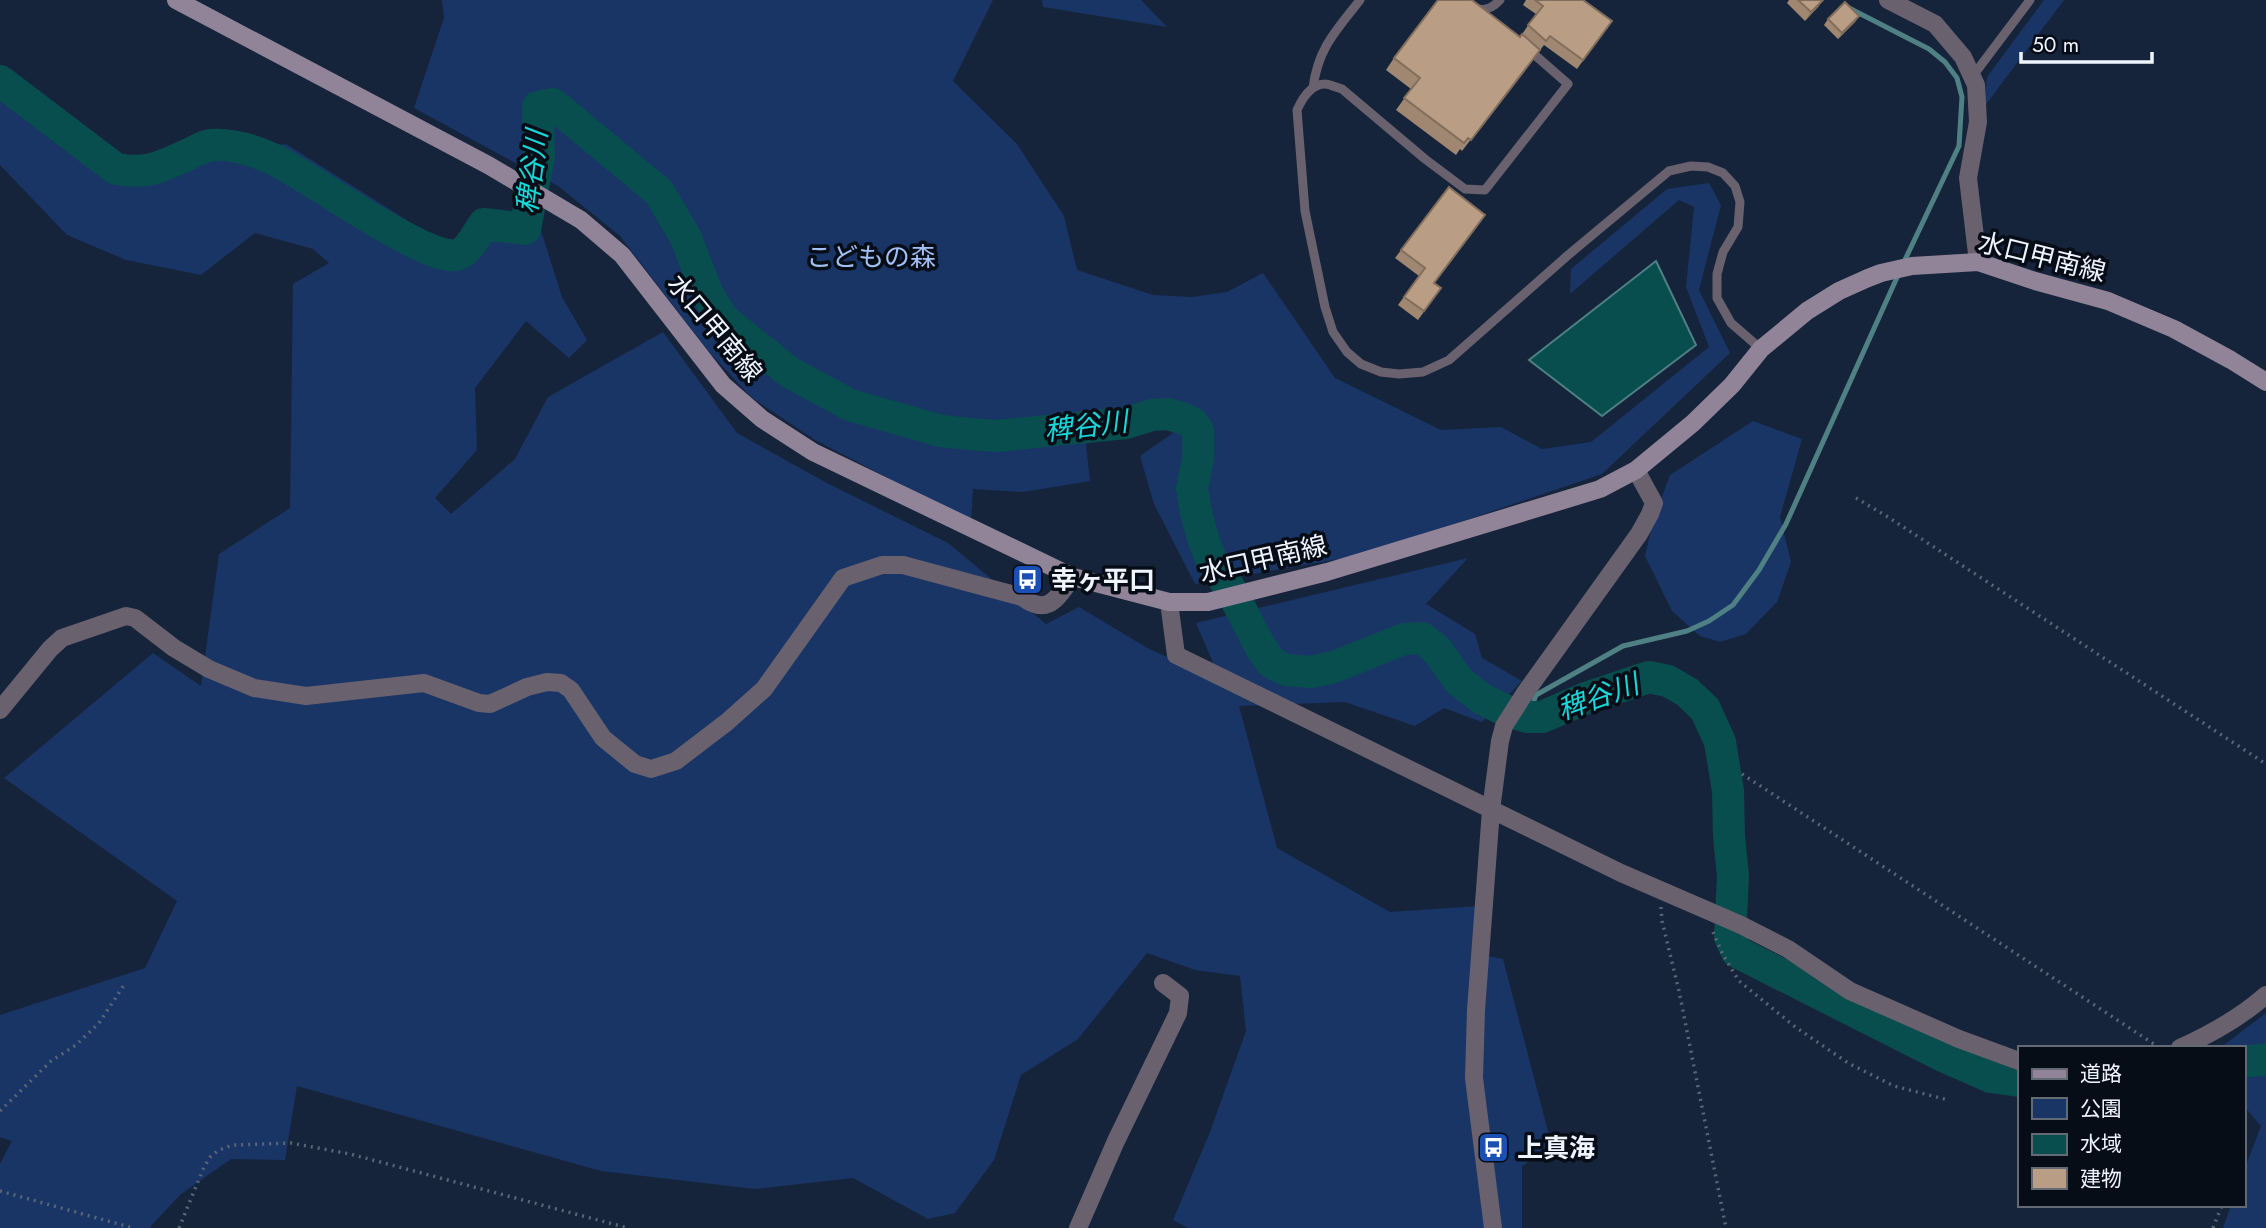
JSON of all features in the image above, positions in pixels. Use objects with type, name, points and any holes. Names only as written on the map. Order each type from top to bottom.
[{"type":"main road","name":"水口甲南線","points":[[176,0],[510,178],[581,220],[622,255],[723,385],[762,419],[813,452],[1073,577],[1169,602],[1208,602],[1269,588],[1600,489],[1636,470],[1693,423],[1732,385],[1761,349],[1807,311],[1839,291],[1881,273],[1902,268],[1978,262],[2108,301],[2174,329],[2266,382]]},
{"type":"street","points":[[1888,0],[1935,24],[1964,57],[1976,85],[1978,122],[1968,178],[1978,262]]},
{"type":"street","points":[[1493,1228],[1474,1077],[1476,1010],[1491,810],[1504,726],[1639,534],[1650,514],[1654,503],[1636,470]]},
{"type":"street","points":[[0,710],[62,638],[126,616],[135,618],[174,648],[208,669],[254,688],[306,696],[424,683],[478,703],[490,704],[527,687],[547,682],[561,683],[571,690],[603,738],[635,764],[651,769],[676,761],[727,722],[764,689],[843,578],[882,565],[903,565],[1022,597],[1041,607],[1053,602],[1073,577]]},
{"type":"street","points":[[1169,602],[1176,655],[1621,873],[1741,925],[1788,949],[1850,991],[1959,1039],[2018,1061]]},
{"type":"street","points":[[1078,1228],[1116,1141],[1178,1013],[1180,996],[1163,983]]},
{"type":"street","points":[[2184,1046],[2232,1021],[2266,995]]},
{"type":"lane","points":[[1312,88],[1324,46],[1360,0]]},
{"type":"lane","points":[[1463,0],[1475,10],[1485,11],[1500,0]]},
{"type":"lane","points":[[1972,77],[2030,0]]},
{"type":"lane","points":[[1485,11],[1495,20]]},
{"type":"lane","points":[[1516,38],[1568,84],[1485,190],[1465,189],[1342,89],[1325,84],[1312,88],[1302,99],[1297,110],[1305,211],[1325,307],[1333,332],[1347,352],[1361,364],[1381,372],[1399,374],[1423,372],[1449,360],[1669,171],[1691,166],[1708,167],[1723,173],[1735,186],[1740,202],[1738,228],[1723,252],[1717,274],[1717,298],[1731,323],[1761,349]]},
{"type":"path","points":[[1856,498],[2266,764]]},
{"type":"path","points":[[1742,774],[2156,1046]]},
{"type":"path","points":[[1667,892],[1661,908],[1662,921],[1679,991],[1726,1228]]},
{"type":"path","points":[[1714,913],[1710,924],[1723,955],[1739,981],[1758,999],[1848,1063],[1894,1086],[1948,1100]]},
{"type":"path","points":[[0,1111],[51,1061],[76,1045],[99,1023],[124,985]]},
{"type":"path","points":[[179,1228],[211,1156],[233,1145],[292,1143],[350,1154],[628,1228]]},
{"type":"path","points":[[0,1191],[133,1228]]},
{"type":"path","points":[[2213,1228],[2221,1207]]},
{"type":"green space","name":"こどもの森","points":[[442,0],[993,0],[953,81],[1017,144],[1064,216],[1077,270],[1153,295],[1192,297],[1227,292],[1263,273],[1335,378],[1441,430],[1501,427],[1542,449],[1591,442],[1709,347],[1686,287],[1694,207],[1679,200],[1570,294],[1571,269],[1667,189],[1709,183],[1721,205],[1699,290],[1730,353],[1602,474],[1363,555],[1195,584],[1154,504],[1140,456],[1173,433],[1162,421],[1086,444],[1090,481],[1023,492],[973,489],[971,521],[815,440],[751,397],[709,352],[620,236],[558,186],[414,108],[444,18]]},
{"type":"green space","points":[[1042,0],[1141,0],[1167,27],[1043,7]]},
{"type":"green space","points":[[2044,0],[2064,0],[1984,107],[1987,77]]},
{"type":"green space","points":[[0,69],[12,70],[121,176],[213,155],[286,144],[467,258],[520,204],[537,218],[562,297],[587,340],[569,358],[526,321],[475,388],[477,450],[435,498],[451,514],[515,459],[548,397],[663,332],[737,433],[827,483],[948,543],[1046,624],[1079,607],[1149,649],[1221,681],[1196,623],[1468,558],[1426,604],[1475,634],[1482,658],[1522,681],[1482,722],[1444,708],[1415,726],[1345,702],[1239,706],[1277,848],[1390,912],[1479,906],[1479,954],[1503,959],[1552,1147],[1522,1166],[1522,1228],[1188,1228],[1173,1220],[1210,1132],[1246,1031],[1240,976],[1195,970],[1147,953],[1078,1039],[1021,1075],[994,1160],[955,1213],[928,1219],[853,1178],[755,1189],[601,1171],[297,1086],[285,1160],[231,1159],[181,1194],[149,1228],[0,1228],[0,1164],[12,1141],[0,1137],[0,1015],[145,968],[177,901],[4,778],[153,653],[201,686],[219,554],[290,508],[293,284],[329,263],[313,249],[255,233],[201,275],[126,260],[67,235],[0,165]]},
{"type":"green space","points":[[1753,421],[1802,439],[1780,517],[1791,562],[1777,602],[1746,634],[1720,642],[1700,636],[1672,611],[1645,556],[1653,521],[1670,475]]},
{"type":"green space","points":[[2266,1013],[2266,1228],[2223,1228],[2230,1207],[2245,1207],[2245,1168],[2261,1126],[2245,1107],[2245,1046],[2223,1046]]},
{"type":"water","points":[[1656,261],[1696,345],[1602,416],[1529,360]]},
{"type":"building","points":[[1438,0],[1472,0],[1520,37],[1522,34],[1540,50],[1471,140],[1468,138],[1464,143],[1404,98],[1420,78],[1394,58]]},
{"type":"building","points":[[1535,0],[1583,0],[1612,21],[1583,60],[1550,36],[1546,41],[1528,25],[1543,6]]},
{"type":"building","points":[[1798,0],[1823,0],[1811,12]]},
{"type":"building","points":[[1845,2],[1859,16],[1842,33],[1828,19]]},
{"type":"building","points":[[1449,187],[1485,215],[1434,283],[1441,288],[1424,311],[1404,297],[1425,268],[1401,250]]},
{"type":"waterway","points":[[1849,8],[1929,49],[1945,62],[1957,78],[1962,97],[1959,146],[1903,264]]},
{"type":"waterway","name":"稗谷川","points":[[0,81],[116,169],[153,169],[211,145],[243,148],[290,168],[366,216],[419,245],[456,255],[469,246],[484,224],[525,229],[539,156],[538,107],[553,104],[659,192],[686,238],[708,295],[723,319],[789,372],[850,405],[941,431],[996,436],[1126,423],[1152,415],[1168,414],[1193,423],[1198,431],[1198,458],[1192,489],[1204,541],[1211,559],[1272,663],[1286,670],[1311,672],[1334,667],[1404,639],[1422,638],[1437,650],[1459,681],[1482,699],[1528,717],[1542,717],[1586,698],[1649,677],[1668,681],[1687,692],[1705,709],[1720,742],[1728,791],[1733,876],[1730,937],[1737,952],[1941,1055],[1991,1077],[2018,1081]]},
{"type":"waterway","points":[[1528,717],[1536,695],[1623,646],[1687,631],[1709,621],[1733,605],[1759,570],[1786,524],[1899,273]]},
{"type":"waterway","name":"稗谷川","points":[[2245,1062],[2266,1059]]},
{"type":"place","name":"幸ヶ平口","points":[[1028,580]]},
{"type":"place","name":"上真海","points":[[1494,1148]]}]
